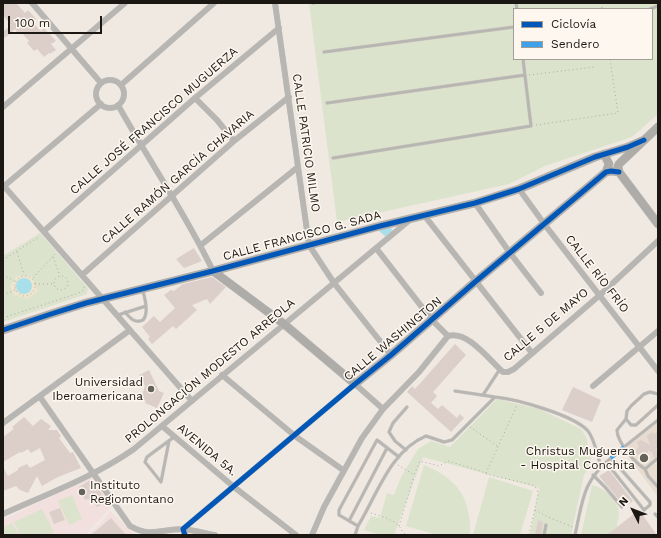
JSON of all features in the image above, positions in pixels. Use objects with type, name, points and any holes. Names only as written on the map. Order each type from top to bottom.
[{"type":"street","points":[[32,3],[101,83]]},
{"type":"street","points":[[3,107],[125,3]]},
{"type":"street","points":[[121,86],[214,3]]},
{"type":"street","name":"CALLE PATRICIO MILMO","points":[[275,3],[309,245],[334,282],[391,355]]},
{"type":"street","name":"CALLE JOSÉ FRANCISCO MUGUERZA","points":[[44,231],[195,98],[279,28]]},
{"type":"street","points":[[104,80],[114,80],[121,86],[125,94],[123,100],[118,105],[112,108],[105,107],[101,104],[97,95],[98,86],[104,80]]},
{"type":"street","name":"CALLE RAMÓN GARCÍA CHAVARIA","points":[[82,275],[234,141],[289,97]]},
{"type":"street","points":[[195,98],[217,120],[234,141]]},
{"type":"street","points":[[101,104],[3,186],[60,249],[192,401]]},
{"type":"street","points":[[118,105],[201,245],[213,271],[284,324],[384,408]]},
{"type":"street","points":[[658,127],[618,166],[619,172],[658,224]]},
{"type":"street","name":"CALLE FRANCISCO G. SADA","points":[[3,330],[102,299],[213,271],[234,264],[424,214],[475,203],[519,189],[604,154],[628,148],[644,140]]},
{"type":"street","points":[[604,154],[609,164],[606,172],[619,172]]},
{"type":"street","points":[[201,245],[298,167]]},
{"type":"street","name":"CALLE WASHINGTON","points":[[184,532],[355,384],[606,172]]},
{"type":"street","name":"CALLE RÍO FRÍO","points":[[519,189],[658,371]]},
{"type":"street","points":[[475,203],[510,253],[541,293]]},
{"type":"street","points":[[424,214],[475,282],[532,353]]},
{"type":"street","name":"PROLONGACIÓN MODESTO ARREOLA","points":[[3,514],[119,460],[413,218]]},
{"type":"street","name":"CALLE 5 DE MAYO","points":[[500,369],[505,372],[514,369],[600,295],[658,242]]},
{"type":"street","points":[[376,248],[432,320],[448,336],[458,336],[466,339],[484,352],[500,369]]},
{"type":"street","points":[[227,281],[228,272],[234,264]]},
{"type":"street","points":[[3,423],[130,330]]},
{"type":"street","points":[[593,386],[658,331]]},
{"type":"street","points":[[312,535],[324,507],[343,470],[362,438],[384,408],[419,372],[448,336]]},
{"type":"street","points":[[222,375],[295,436],[343,470]]},
{"type":"street","points":[[40,396],[130,526],[140,532],[149,534],[184,532],[215,535]]},
{"type":"street","name":"AVENIDA 5A.","points":[[162,426],[234,488],[296,535]]},
{"type":"lane","points":[[324,52],[513,27]]},
{"type":"lane","points":[[333,158],[531,126],[523,60]]},
{"type":"lane","points":[[327,103],[525,75]]},
{"type":"lane","points":[[125,312],[131,319],[141,322],[145,318],[146,306],[143,288]]},
{"type":"lane","points":[[116,315],[146,306]]},
{"type":"lane","points":[[482,396],[500,369]]},
{"type":"lane","points":[[455,391],[518,402],[553,412],[582,425],[589,432],[601,466]]},
{"type":"lane","points":[[658,394],[650,392],[644,394],[627,411],[626,419],[617,430],[617,435],[624,447],[634,460],[645,469],[658,487]]},
{"type":"lane","points":[[356,535],[358,526],[367,512],[388,469],[406,450],[426,436],[444,442],[449,442],[467,426],[494,397]]},
{"type":"lane","points":[[626,419],[631,426],[636,425],[658,405]]},
{"type":"lane","points":[[406,450],[395,441],[389,432],[393,423],[407,407]]},
{"type":"lane","points":[[624,447],[658,420]]},
{"type":"lane","points":[[169,441],[161,482],[145,462],[145,459],[174,437]]},
{"type":"lane","points":[[358,526],[339,515],[339,510],[377,440],[399,457]]},
{"type":"lane","points":[[349,521],[387,448]]},
{"type":"lane","points":[[575,535],[584,493],[588,484],[593,475],[601,466],[606,462],[611,458],[650,502],[650,505],[644,510],[606,462]]},
{"type":"lane","points":[[645,469],[658,458]]},
{"type":"lane","points":[[593,475],[622,507]]},
{"type":"lane","points":[[655,514],[658,517]]},
{"type":"lane","points":[[544,535],[546,525]]},
{"type":"path","points":[[531,126],[618,113],[610,60]]},
{"type":"path","points":[[525,75],[594,67]]},
{"type":"path","points":[[3,260],[37,238],[41,238]]},
{"type":"path","points":[[33,279],[60,249]]},
{"type":"path","points":[[17,251],[25,276]]},
{"type":"path","points":[[53,256],[60,276]]},
{"type":"path","points":[[3,275],[16,282]]},
{"type":"path","points":[[25,276],[33,279],[35,284],[33,293],[24,296],[16,290],[16,282],[20,278],[25,276]]},
{"type":"path","points":[[35,284],[54,284],[60,290],[67,288],[68,280],[65,277],[60,276]]},
{"type":"path","points":[[54,284],[60,276]]},
{"type":"path","points":[[3,318],[82,292],[84,290],[82,284]]},
{"type":"path","points":[[3,295],[16,290]]},
{"type":"path","points":[[486,474],[518,402]]},
{"type":"path","points":[[467,426],[497,447]]},
{"type":"path","points":[[399,526],[418,463],[422,460],[439,466],[448,461],[481,471],[486,474],[536,487],[538,489],[538,495],[529,535]]},
{"type":"path","points":[[394,463],[414,475]]},
{"type":"path","points":[[535,510],[548,517],[577,528]]},
{"type":"path","points":[[367,512],[384,517],[399,526],[402,532],[406,535]]},
{"type":"shaded area","name":"Christus Muguerza - Hospital Conchita","points":[[658,419],[658,497],[621,447]]},
{"type":"shaded area","name":"Instituto Regiomontano","points":[[92,477],[112,506],[85,535],[3,535],[3,520]]},
{"type":"shaded area","points":[[110,511],[135,535],[88,535],[102,522]]},
{"type":"green space","points":[[309,3],[658,3],[658,114],[632,137],[545,166],[509,184],[337,222]]},
{"type":"green space","points":[[40,233],[88,288],[87,294],[3,322],[3,256]]},
{"type":"green space","points":[[497,399],[539,409],[581,429],[586,437],[592,464],[584,475],[571,535],[530,535],[539,488],[423,457],[394,535],[380,535],[364,530],[371,516],[380,518],[387,493],[394,495],[401,477],[418,449],[431,441],[450,447]]},
{"type":"green space","points":[[424,465],[448,478],[460,491],[467,506],[470,526],[469,535],[437,535],[406,526]]},
{"type":"green space","points":[[489,477],[533,491],[520,535],[473,535]]},
{"type":"green space","points":[[592,485],[610,495],[614,499],[618,509],[619,516],[617,527],[606,535],[581,535]]},
{"type":"green space","points":[[72,495],[82,519],[69,525],[58,501]]},
{"type":"green space","points":[[42,509],[54,532],[49,535],[20,535],[14,522]]},
{"type":"green space","points":[[12,523],[19,535],[3,535],[3,528]]},
{"type":"sand","points":[[17,276],[32,276],[38,291],[28,299],[14,295],[10,286]]},
{"type":"water","points":[[388,226],[393,230],[386,237],[379,231]]},
{"type":"water","points":[[24,278],[31,283],[32,286],[27,293],[24,294],[17,289],[16,286],[21,279]]},
{"type":"building","points":[[3,3],[16,3],[25,13],[28,10],[36,19],[32,22],[41,31],[44,28],[56,41],[51,44],[56,50],[44,57],[37,49],[34,51],[27,43],[29,41],[21,32],[18,34],[15,29],[5,38],[3,32],[11,25],[3,15]]},
{"type":"building","points":[[194,248],[202,261],[184,268],[176,259]]},
{"type":"building","points":[[212,277],[226,287],[210,304],[207,299],[192,305],[197,310],[176,329],[173,326],[152,344],[148,339],[150,337],[142,327],[154,316],[160,322],[175,308],[164,295],[171,290],[174,291],[183,284]]},
{"type":"building","points":[[455,344],[466,355],[433,392],[437,396],[431,403],[438,409],[442,405],[457,418],[460,414],[464,418],[451,432],[407,392],[412,386],[415,389]]},
{"type":"building","name":"Universidad Iberoamericana","points":[[149,370],[159,391],[164,393],[157,408],[145,403],[146,401],[141,399],[145,386],[139,375]]},
{"type":"building","points":[[573,387],[601,400],[592,422],[562,410]]},
{"type":"building","points":[[24,417],[33,426],[41,419],[51,426],[48,430],[57,430],[61,436],[59,438],[70,453],[73,452],[81,468],[58,477],[42,486],[37,476],[28,493],[20,490],[16,486],[3,491],[3,467],[8,476],[18,470],[18,468],[27,464],[30,468],[45,460],[40,448],[31,453],[28,449],[21,453],[20,452],[3,462],[3,437],[14,429],[12,427]]},
{"type":"building","points":[[652,432],[654,434],[658,432],[658,447],[656,448],[657,456],[654,458],[652,453],[648,450],[648,458],[645,460],[641,459],[640,454],[635,454],[639,447],[637,442],[641,440],[650,445],[647,436]]},
{"type":"building","points":[[609,470],[633,501],[625,507],[599,476]]},
{"type":"building","points":[[92,479],[107,502],[97,507],[92,500],[85,500],[79,487]]},
{"type":"building","points":[[60,508],[65,520],[54,524],[49,512]]},
{"type":"building","points":[[639,510],[657,535],[606,535],[617,527]]},
{"type":"building","points":[[111,518],[126,535],[91,535]]},
{"type":"building","points":[[538,520],[543,522],[541,535],[535,535]]},
{"type":"marked path","points":[[611,458],[624,447]]},
{"type":"cycle path","points":[[3,330],[86,303],[213,271],[380,226],[475,203],[519,189],[595,157],[628,147],[644,140]]},
{"type":"cycle path","points":[[185,535],[183,529],[606,172],[619,172]]},
{"type":"place","name":"Universidad Iberoamericana","points":[[151,389]]},
{"type":"place","name":"Christus Muguerza - Hospital Conchita","points":[[644,458]]},
{"type":"place","name":"Instituto Regiomontano","points":[[82,492]]}]
